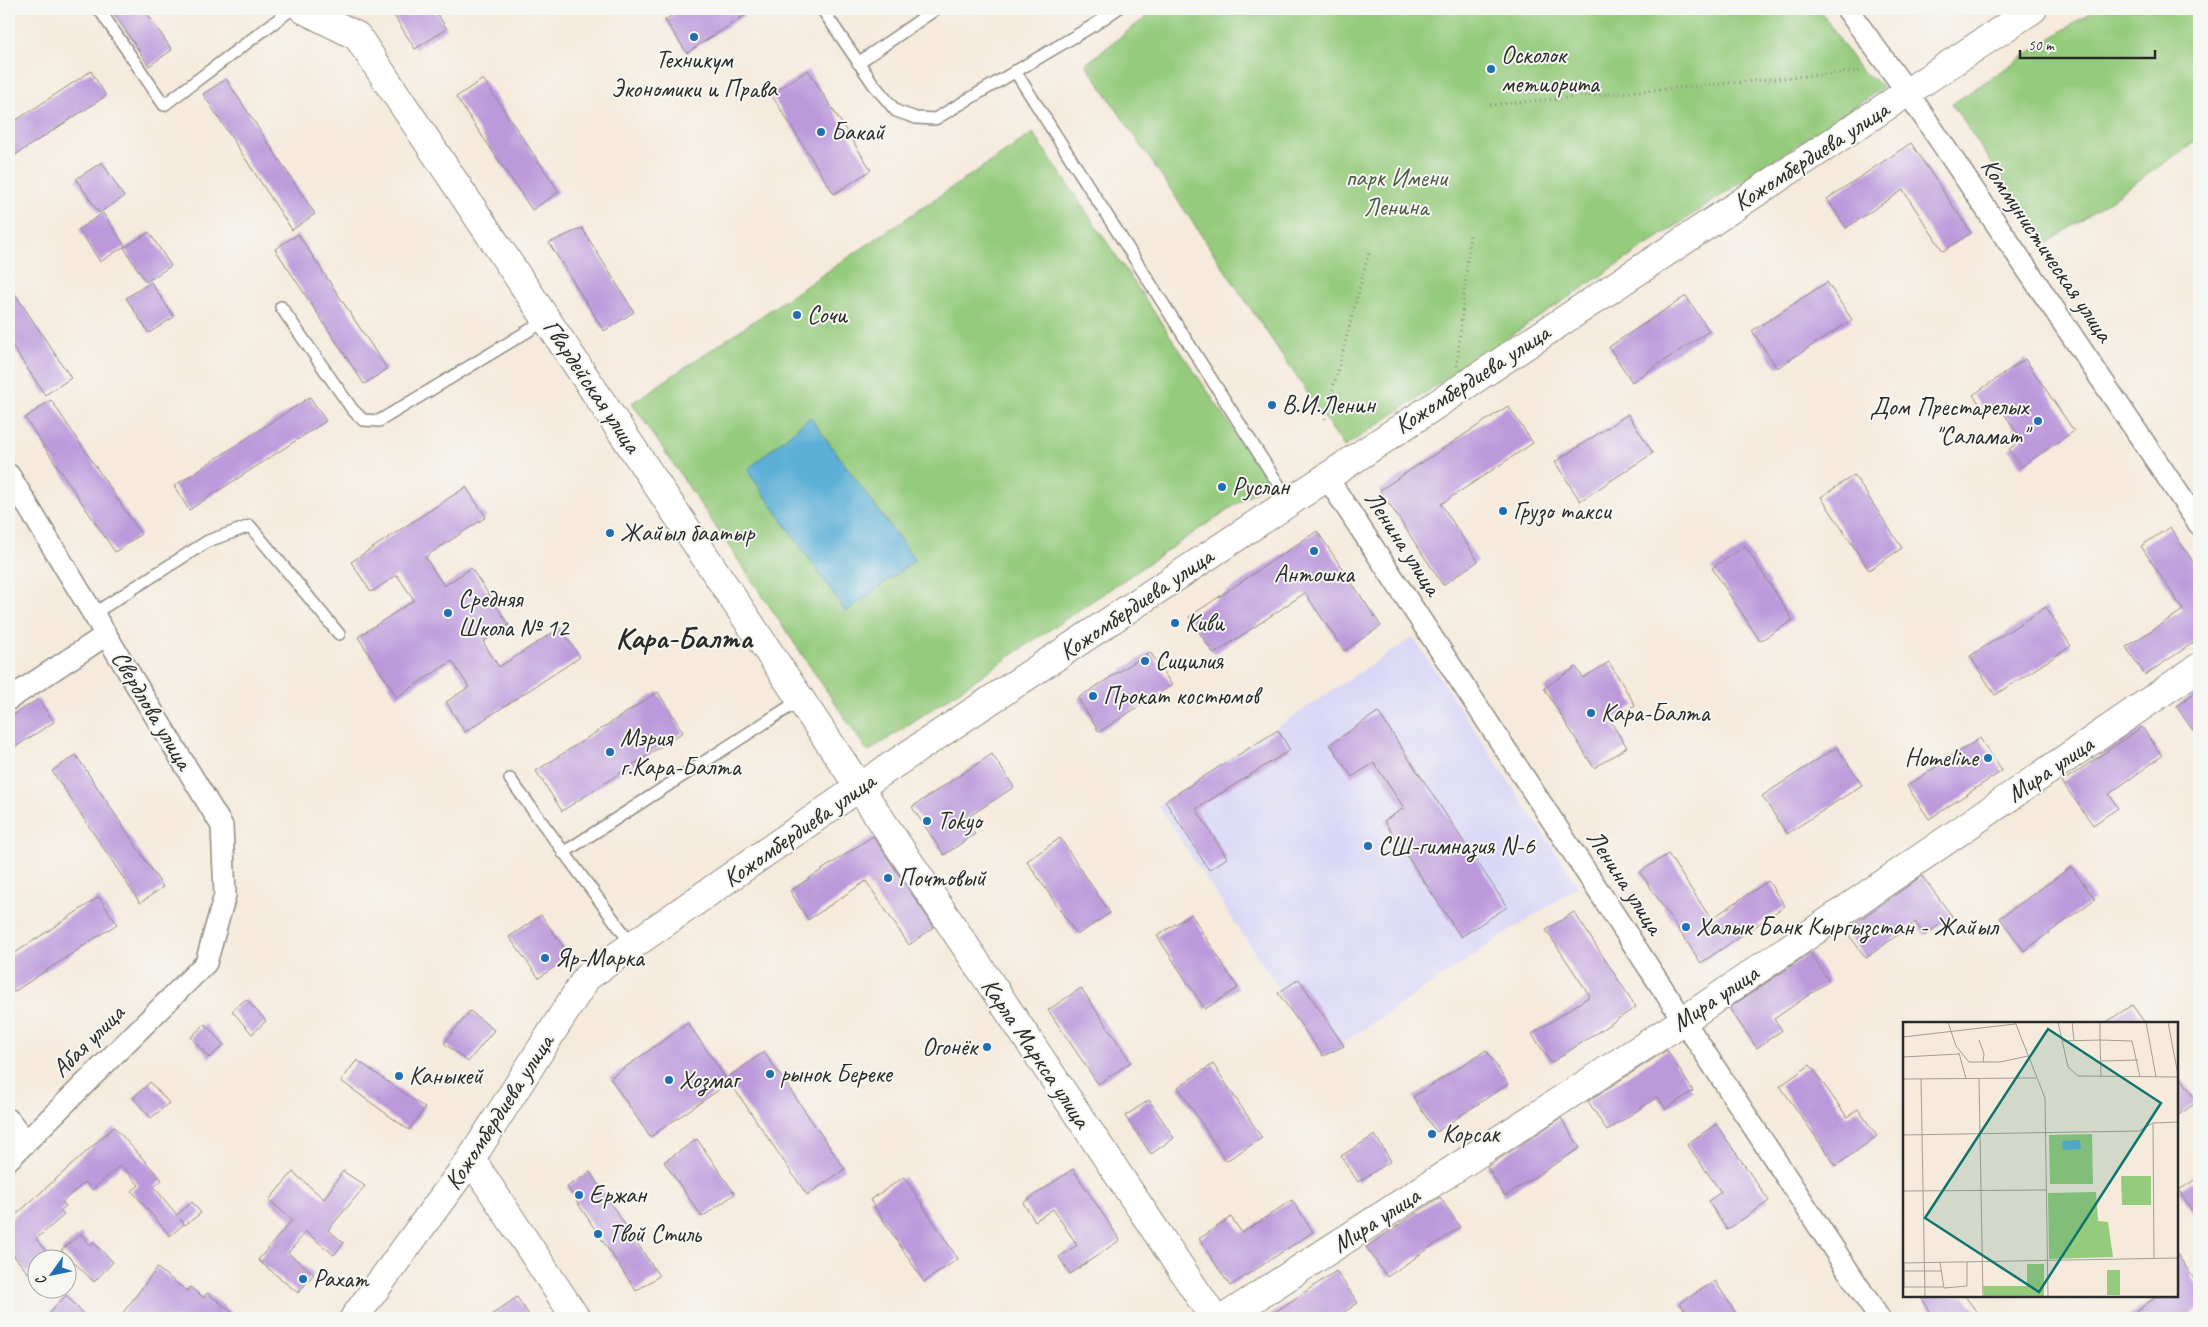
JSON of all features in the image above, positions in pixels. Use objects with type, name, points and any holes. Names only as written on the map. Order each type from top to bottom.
[{"type":"street","name":"Гвардейская улица","points":[[303,9],[357,36],[548,319],[858,788]]},
{"type":"street","name":"Коммунистическая улица","points":[[1847,9],[1908,92],[2199,524]]},
{"type":"street","name":"Кожомбердиева улица","points":[[354,1318],[471,1159],[587,977],[858,788],[2033,9]]},
{"type":"street","name":"Свердлова улица","points":[[9,475],[222,826],[225,895],[206,963]]},
{"type":"street","name":"Ленина улица","points":[[1326,476],[1879,1318]]},
{"type":"street","points":[[9,699],[106,635]]},
{"type":"street","name":"Мира улица","points":[[1224,1318],[1683,1021],[2199,667]]},
{"type":"street","name":"Карла Маркса улица","points":[[858,788],[1214,1318]]},
{"type":"street","name":"Абая улица","points":[[9,1159],[206,963]]},
{"type":"street","points":[[9,1120],[26,1142]]},
{"type":"street","points":[[471,1159],[576,1318]]},
{"type":"lane","points":[[99,9],[164,105],[292,9]]},
{"type":"lane","points":[[822,9],[858,63],[896,111],[916,118],[935,119],[1094,25],[1116,9]]},
{"type":"lane","points":[[858,63],[936,9]]},
{"type":"lane","points":[[1015,71],[1289,501]]},
{"type":"lane","points":[[281,307],[352,409],[363,420],[379,421],[548,319]]},
{"type":"lane","points":[[93,614],[208,540],[250,526],[339,634]]},
{"type":"lane","points":[[564,853],[800,700]]},
{"type":"lane","points":[[510,779],[632,946]]},
{"type":"path","points":[[1490,105],[1861,71]]},
{"type":"path","points":[[1456,372],[1470,234]]},
{"type":"path","points":[[1325,419],[1369,252]]},
{"type":"shaded area","name":"СШ-гимназия N-6","points":[[1413,637],[1578,886],[1323,1056],[1158,806]]},
{"type":"green space","name":"парк Имени Ленина","points":[[1156,9],[1819,9],[1861,71],[1884,87],[1344,447],[1086,64]]},
{"type":"green space","points":[[2095,9],[2199,9],[2199,139],[2046,244],[1952,104]]},
{"type":"green space","points":[[1033,133],[1269,482],[868,752],[632,403]]},
{"type":"water","points":[[810,417],[915,560],[846,612],[747,470]]},
{"type":"building","points":[[111,9],[144,9],[172,50],[149,66]]},
{"type":"building","points":[[390,9],[434,9],[447,29],[415,49]]},
{"type":"building","name":"Техникум Экономики и Права","points":[[682,9],[754,9],[687,53],[665,20]]},
{"type":"building","name":"Бакай","points":[[808,70],[871,170],[834,194],[771,94]]},
{"type":"building","points":[[91,71],[106,96],[9,159],[9,125]]},
{"type":"building","points":[[226,79],[315,214],[292,230],[203,94]]},
{"type":"building","points":[[483,79],[559,192],[532,210],[456,97]]},
{"type":"building","points":[[1911,143],[1971,233],[1943,251],[1903,190],[1846,228],[1827,199]]},
{"type":"building","points":[[102,162],[124,197],[99,213],[76,179]]},
{"type":"building","points":[[103,213],[125,246],[100,262],[79,229]]},
{"type":"building","points":[[582,228],[634,312],[604,331],[549,243]]},
{"type":"building","points":[[149,232],[171,266],[146,282],[124,248]]},
{"type":"building","points":[[298,234],[387,369],[364,384],[275,249]]},
{"type":"building","points":[[151,282],[174,317],[149,333],[126,298]]},
{"type":"building","points":[[1827,282],[1852,320],[1777,368],[1752,331]]},
{"type":"building","points":[[9,285],[71,378],[45,395],[9,341]]},
{"type":"building","points":[[1686,296],[1709,331],[1632,382],[1609,347]]},
{"type":"building","name":"Дом Престарелых \"Саламат\"","points":[[2025,359],[2074,431],[2021,467],[2009,449],[2022,440],[1997,403],[1985,411],[1973,395]]},
{"type":"building","points":[[310,397],[326,421],[189,510],[174,486]]},
{"type":"building","points":[[51,400],[141,534],[115,552],[25,418]]},
{"type":"building","points":[[1508,406],[1533,443],[1441,504],[1478,561],[1443,585],[1380,490]]},
{"type":"building","points":[[1628,414],[1653,453],[1580,501],[1555,462]]},
{"type":"building","points":[[1854,475],[1902,548],[1869,570],[1821,497]]},
{"type":"building","name":"Средняя Школа № 12","points":[[466,487],[486,517],[425,557],[444,586],[471,568],[509,625],[483,642],[499,667],[560,628],[580,657],[465,732],[446,702],[469,687],[452,661],[397,697],[358,637],[414,600],[397,575],[371,592],[351,562]]},
{"type":"building","points":[[2170,527],[2199,571],[2199,639],[2145,675],[2126,647],[2183,610],[2141,546]]},
{"type":"building","points":[[1317,531],[1381,626],[1344,651],[1305,593],[1214,654],[1189,617]]},
{"type":"building","points":[[1745,546],[1793,620],[1760,641],[1712,568]]},
{"type":"building","points":[[2046,607],[2071,646],[1995,695],[1970,656]]},
{"type":"building","points":[[1150,652],[1172,685],[1099,732],[1078,698]]},
{"type":"building","name":"Кара-Балта","points":[[1609,662],[1635,705],[1610,721],[1627,747],[1594,768],[1544,688],[1576,667],[1583,678]]},
{"type":"building","points":[[2199,690],[2199,739],[2176,706]]},
{"type":"building","name":"Мэрия г.Кара-Балта","points":[[658,692],[683,732],[562,811],[536,771]]},
{"type":"building","points":[[38,699],[54,722],[9,751],[9,718]]},
{"type":"building","points":[[1378,712],[1507,907],[1461,937],[1384,821],[1404,808],[1374,763],[1352,777],[1330,744]]},
{"type":"building","points":[[2142,727],[2162,756],[2109,794],[2118,808],[2093,825],[2062,782]]},
{"type":"building","points":[[1278,730],[1290,750],[1196,809],[1227,858],[1209,870],[1165,801]]},
{"type":"building","points":[[1980,738],[2002,771],[1929,819],[1907,786]]},
{"type":"building","points":[[1837,747],[1862,785],[1787,834],[1762,796]]},
{"type":"building","points":[[992,754],[1014,787],[965,819],[975,834],[944,855],[912,807]]},
{"type":"building","points":[[76,755],[163,887],[140,903],[52,771]]},
{"type":"building","points":[[873,836],[934,927],[909,945],[866,881],[808,920],[790,891]]},
{"type":"building","points":[[1060,838],[1110,913],[1077,935],[1027,861]]},
{"type":"building","points":[[1668,854],[1711,919],[1768,881],[1785,906],[1701,963],[1640,872]]},
{"type":"building","points":[[2071,867],[2095,899],[2024,951],[2000,918]]},
{"type":"building","points":[[1922,876],[1952,916],[1925,935],[1915,922],[1866,958],[1845,930]]},
{"type":"building","points":[[99,897],[117,924],[9,995],[9,957]]},
{"type":"building","points":[[1574,912],[1636,1007],[1551,1063],[1532,1034],[1590,996],[1546,930]]},
{"type":"building","points":[[1191,914],[1238,988],[1205,1009],[1157,936]]},
{"type":"building","points":[[541,915],[570,956],[539,978],[509,937]]},
{"type":"building","points":[[1810,953],[1829,981],[1774,1019],[1782,1030],[1757,1048],[1729,1008]]},
{"type":"building","points":[[1299,979],[1344,1046],[1323,1056],[1278,993]]},
{"type":"building","points":[[1081,988],[1131,1062],[1098,1084],[1048,1010]]},
{"type":"building","points":[[246,999],[266,1021],[252,1034],[232,1011]]},
{"type":"building","points":[[2132,1005],[2144,1022],[2106,1022]]},
{"type":"building","points":[[470,1011],[494,1030],[468,1062],[444,1043]]},
{"type":"building","name":"Хозмаг","points":[[688,1023],[729,1083],[650,1137],[610,1078]]},
{"type":"building","points":[[205,1024],[224,1045],[209,1058],[191,1037]]},
{"type":"building","points":[[1486,1050],[1508,1084],[1436,1132],[1413,1097]]},
{"type":"building","points":[[1667,1050],[1693,1091],[1666,1109],[1657,1097],[1607,1131],[1588,1101]]},
{"type":"building","points":[[764,1052],[845,1169],[807,1195],[727,1078]]},
{"type":"building","points":[[357,1060],[425,1108],[409,1130],[341,1081]]},
{"type":"building","points":[[1213,1064],[1262,1138],[1226,1161],[1178,1087]]},
{"type":"building","points":[[1810,1065],[1847,1117],[1858,1109],[1877,1136],[1836,1166],[1780,1086]]},
{"type":"building","points":[[2178,1073],[2197,1102],[2178,1115]]},
{"type":"building","points":[[150,1082],[169,1103],[151,1118],[133,1098]]},
{"type":"building","points":[[1149,1100],[1174,1138],[1151,1154],[1125,1116]]},
{"type":"building","points":[[1561,1118],[1580,1148],[1505,1196],[1487,1167]]},
{"type":"building","points":[[1716,1124],[1769,1201],[1727,1230],[1708,1201],[1721,1192],[1687,1144]]},
{"type":"building","points":[[114,1127],[162,1180],[154,1187],[177,1215],[192,1202],[201,1213],[185,1225],[180,1219],[184,1224],[170,1236],[132,1191],[139,1185],[121,1165],[92,1190],[85,1182],[62,1202],[66,1206],[60,1211],[64,1215],[36,1239],[45,1250],[28,1250],[28,1273],[9,1250],[9,1221]]},
{"type":"building","points":[[1375,1135],[1391,1161],[1358,1182],[1341,1156]]},
{"type":"building","points":[[697,1139],[735,1194],[702,1217],[664,1162]]},
{"type":"building","points":[[1073,1169],[1120,1240],[1070,1274],[1059,1257],[1077,1245],[1053,1209],[1035,1221],[1023,1203]]},
{"type":"building","points":[[343,1171],[365,1186],[328,1230],[344,1243],[334,1255],[306,1232],[288,1253],[314,1274],[298,1293],[258,1260],[292,1220],[269,1200],[293,1172],[324,1199]]},
{"type":"building","points":[[590,1172],[659,1276],[636,1291],[567,1187]]},
{"type":"building","points":[[904,1177],[958,1259],[924,1282],[870,1200]]},
{"type":"building","points":[[2199,1177],[2199,1222],[2179,1190]]},
{"type":"building","points":[[1440,1197],[1460,1227],[1387,1277],[1366,1247]]},
{"type":"building","points":[[1292,1200],[1313,1232],[1230,1286],[1199,1239],[1231,1217],[1242,1233]]},
{"type":"building","points":[[81,1234],[90,1245],[93,1242],[113,1262],[94,1282],[78,1266],[78,1250],[61,1250]]},
{"type":"building","points":[[2178,1255],[2199,1286],[2199,1308],[2184,1318],[2126,1318],[2157,1297],[2178,1297]]},
{"type":"building","points":[[157,1268],[187,1291],[190,1287],[204,1298],[207,1293],[240,1318],[119,1318]]},
{"type":"building","points":[[1336,1271],[1358,1303],[1335,1318],[1266,1318]]},
{"type":"building","points":[[1715,1281],[1739,1318],[1690,1318],[1680,1303]]},
{"type":"building","points":[[517,1297],[531,1318],[487,1318]]},
{"type":"building","points":[[1921,1297],[1966,1297],[1981,1318],[1935,1318]]},
{"type":"building","points":[[61,1300],[71,1300],[87,1318],[45,1318]]},
{"type":"place","name":"Техникум Экономики и Права","points":[[694,37]]},
{"type":"place","name":"Осколок метиорита","points":[[1491,69]]},
{"type":"place","name":"Бакай","points":[[821,132]]},
{"type":"place","name":"Сочи","points":[[797,315]]},
{"type":"place","name":"В.И.Ленин","points":[[1272,405]]},
{"type":"place","name":"Дом Престарелых \"Саламат\"","points":[[2038,421]]},
{"type":"place","name":"Руслан","points":[[1222,487]]},
{"type":"place","name":"Грузо такси","points":[[1503,511]]},
{"type":"place","name":"Жайыл баатыр","points":[[610,533]]},
{"type":"place","name":"Антошка","points":[[1314,551]]},
{"type":"place","name":"Средняя Школа № 12","points":[[448,613]]},
{"type":"place","name":"Киви","points":[[1175,623]]},
{"type":"place","name":"Сицилия","points":[[1145,661]]},
{"type":"place","name":"Прокат костюмов","points":[[1093,696]]},
{"type":"place","name":"Кара-Балта","points":[[1591,713]]},
{"type":"place","name":"Мэрия г.Кара-Балта","points":[[610,752]]},
{"type":"place","name":"Homeline","points":[[1988,758]]},
{"type":"place","name":"Tokyo","points":[[927,821]]},
{"type":"place","name":"СШ-гимназия N-6","points":[[1368,846]]},
{"type":"place","name":"Почтовый","points":[[888,878]]},
{"type":"place","name":"Халык Банк Кыргызстан - Жайыл","points":[[1686,927]]},
{"type":"place","name":"Яр-Марка","points":[[545,958]]},
{"type":"place","name":"Огонёк","points":[[987,1047]]},
{"type":"place","name":"рынок Береке","points":[[770,1074]]},
{"type":"place","name":"Каныкей","points":[[399,1076]]},
{"type":"place","name":"Хозмаг","points":[[669,1080]]},
{"type":"place","name":"Корсак","points":[[1432,1134]]},
{"type":"place","name":"Ержан","points":[[579,1195]]},
{"type":"place","name":"Твой Стиль","points":[[598,1234]]},
{"type":"place","name":"Рахат","points":[[303,1279]]},
{"type":"district","name":"Кара-Балта","points":[[684,638]]}]
